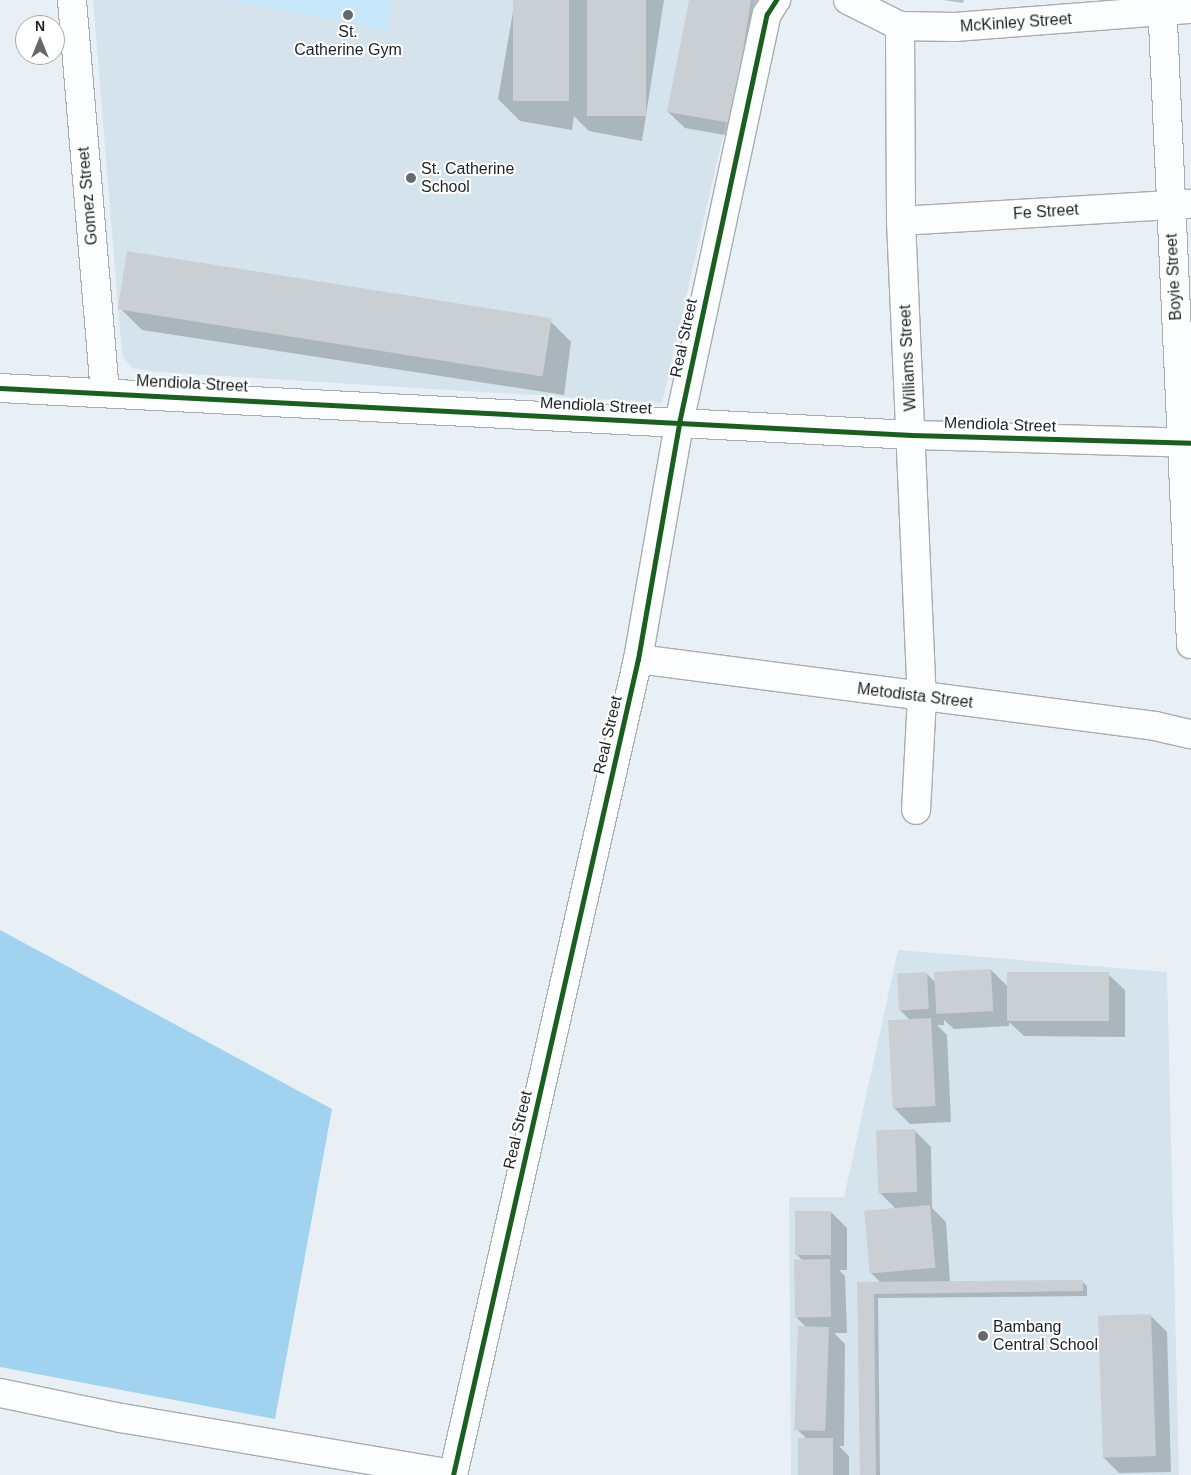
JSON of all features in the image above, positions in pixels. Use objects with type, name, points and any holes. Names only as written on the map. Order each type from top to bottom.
[{"type":"street","name":"Gomez Street","points":[[72,0],[105,392]]},
{"type":"street","name":"Real Street","points":[[453,1474],[638,659],[679,423],[767,14],[776,0]]},
{"type":"street","name":"McKinley Street","points":[[848,0],[900,26],[955,28],[1162,6],[1191,9]]},
{"type":"street","name":"Boyie Street","points":[[1162,6],[1180,204],[1191,644]]},
{"type":"street","name":"Williams Street","points":[[900,26],[901,221],[912,435],[922,697],[916,810]]},
{"type":"street","name":"Fe Street","points":[[901,221],[1180,204]]},
{"type":"street","name":"Mendiola Street","points":[[0,388],[912,435],[1187,443]]},
{"type":"street","name":"Metodista Street","points":[[638,659],[1155,726],[1191,734]]},
{"type":"street","points":[[0,1393],[121,1418],[453,1474]]},
{"type":"shaded area","name":"St. Catherine School","points":[[93,0],[754,0],[662,403],[157,372],[132,368],[122,355]]},
{"type":"shaded area","name":"St. Catherine Gym","points":[[227,0],[391,0],[388,30]]},
{"type":"shaded area","points":[[0,930],[332,1109],[275,1419],[0,1367]]},
{"type":"shaded area","name":"Bambang Central School","points":[[898,950],[1167,972],[1179,1475],[791,1475],[789,1197],[844,1197]]},
{"type":"building","points":[[513,0],[569,0],[569,101],[513,101]]},
{"type":"building","points":[[587,0],[646,0],[646,116],[587,116]]},
{"type":"building","points":[[689,0],[751,0],[731,123],[667,112]]},
{"type":"building","points":[[127,251],[552,318],[542,377],[118,309]]},
{"type":"building","points":[[991,969],[993,1011],[936,1014],[934,972]]},
{"type":"building","points":[[927,972],[929,1009],[899,1011],[897,974]]},
{"type":"building","points":[[1007,972],[1109,972],[1109,1021],[1007,1021]]},
{"type":"building","points":[[931,1018],[936,1106],[893,1108],[888,1020]]},
{"type":"building","points":[[915,1129],[917,1192],[878,1193],[876,1130]]},
{"type":"building","points":[[930,1205],[935,1268],[870,1274],[864,1211]]},
{"type":"building","points":[[795,1211],[831,1211],[831,1255],[795,1255]]},
{"type":"building","points":[[830,1259],[831,1317],[795,1318],[794,1260]]},
{"type":"building","points":[[1083,1280],[1083,1291],[874,1294],[876,1475],[860,1475],[857,1282]]},
{"type":"building","points":[[1151,1314],[1156,1456],[1103,1458],[1098,1316]]},
{"type":"building","points":[[798,1326],[829,1327],[825,1431],[794,1430]]},
{"type":"building","points":[[798,1438],[833,1438],[833,1475],[798,1475]]},
{"type":"cycle path","points":[[453,1475],[638,659],[679,423],[767,14],[776,0]]},
{"type":"cycle path","points":[[0,388],[912,435],[1191,443]]},
{"type":"place","name":"St. Catherine Gym","points":[[348,15]]},
{"type":"place","name":"St. Catherine School","points":[[411,178]]},
{"type":"place","name":"Bambang Central School","points":[[983,1336]]}]
